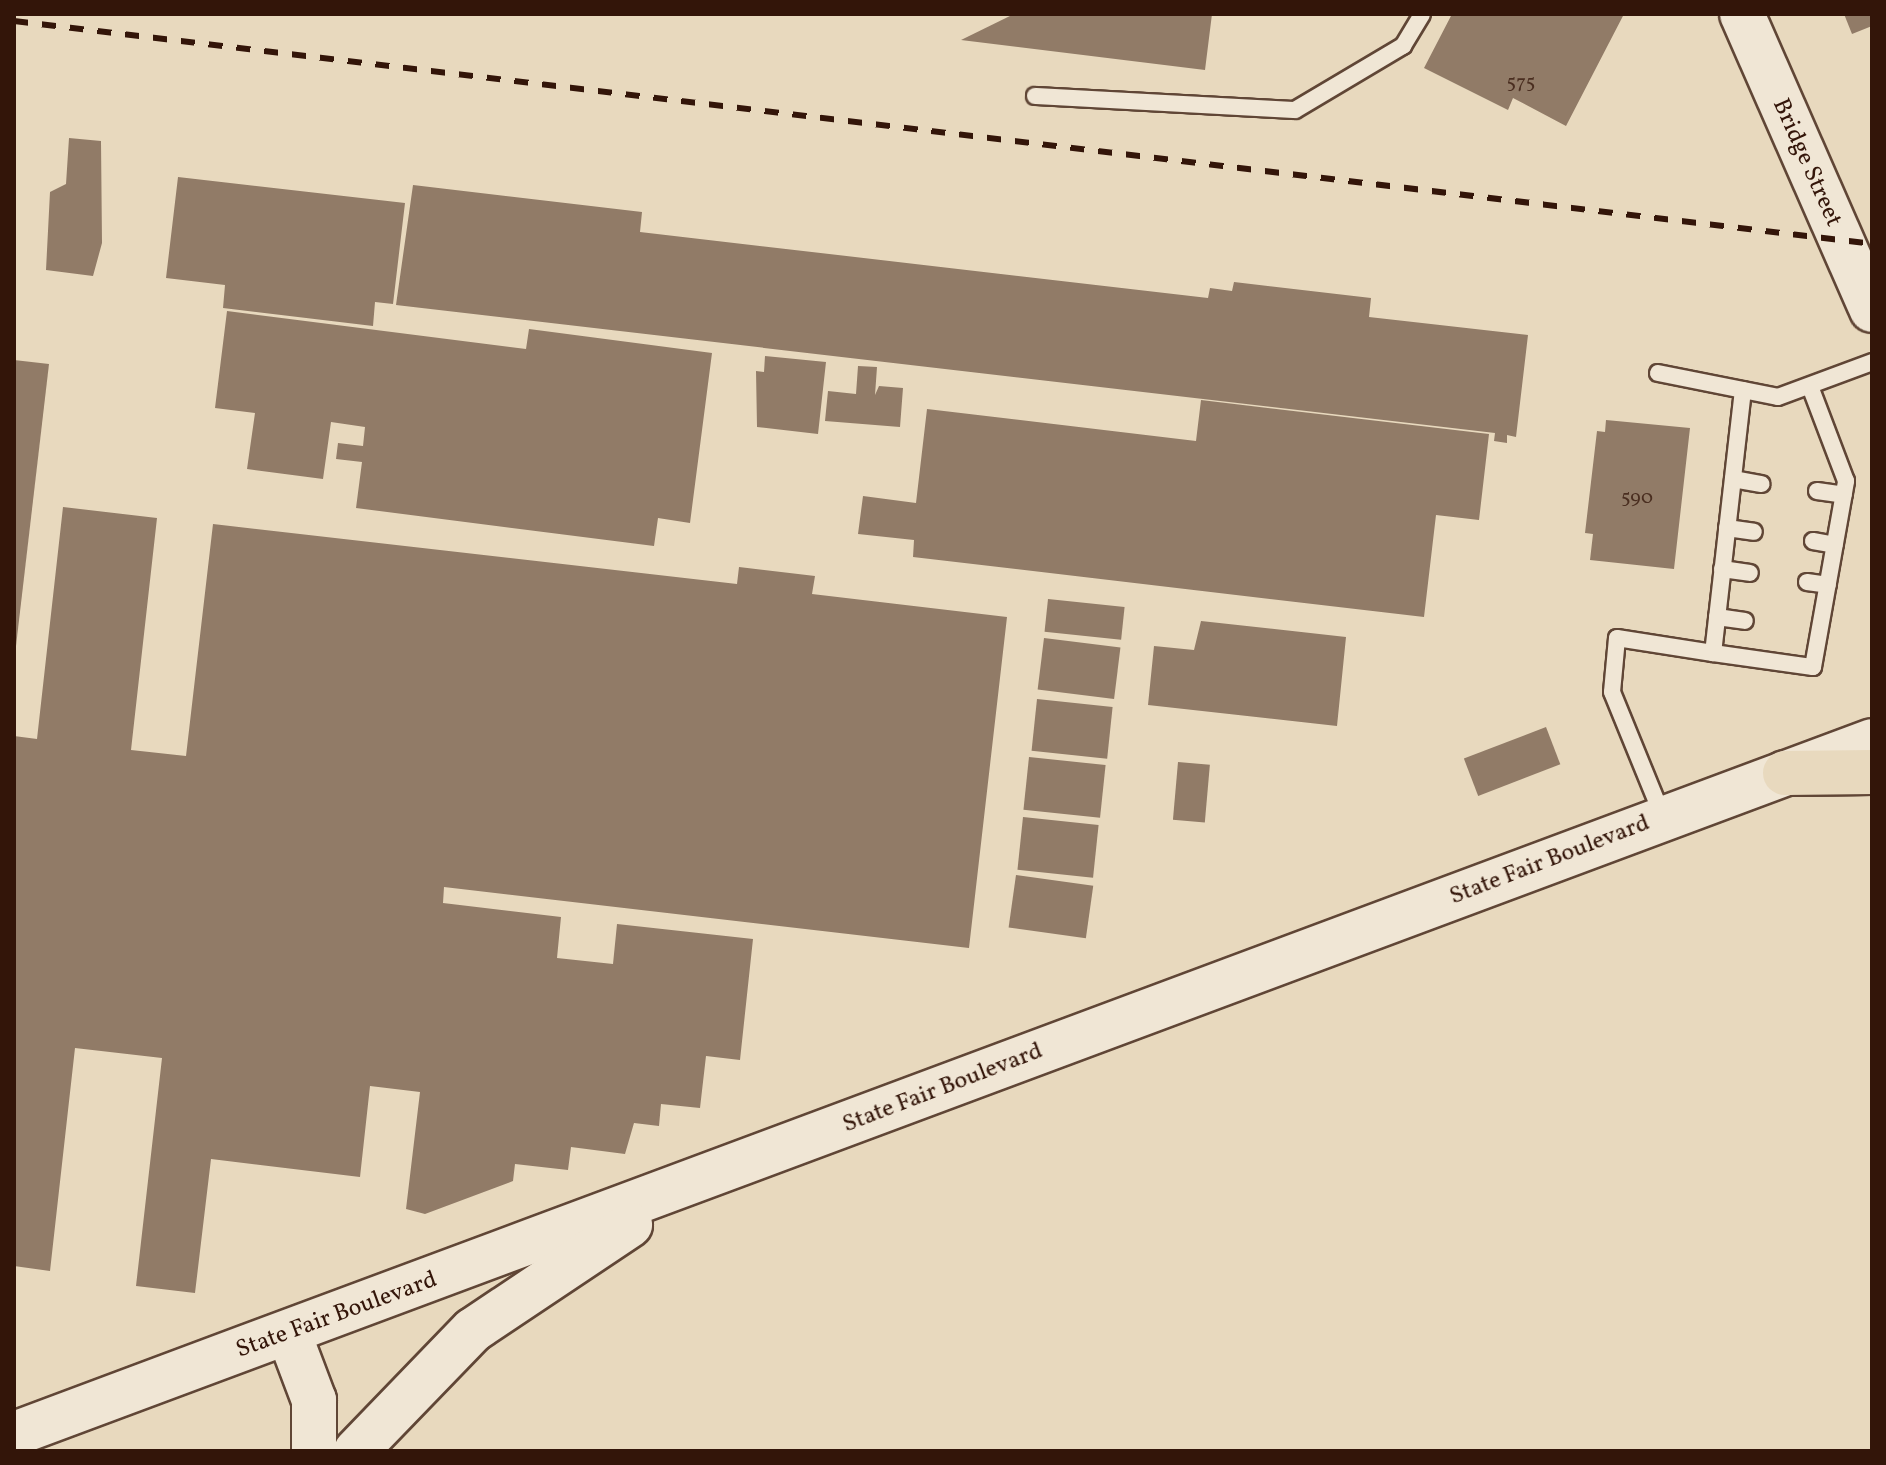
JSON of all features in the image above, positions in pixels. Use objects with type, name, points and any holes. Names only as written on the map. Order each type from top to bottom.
[{"type":"highway","points":[[1785,773],[1872,772]]},
{"type":"main road","name":"Bridge Street","points":[[1742,14],[1872,310]]},
{"type":"main road","name":"State Fair Boulevard","points":[[14,1434],[289,1334],[1872,741]]},
{"type":"main road","points":[[356,1451],[473,1330],[677,1189]]},
{"type":"main road","points":[[289,1334],[314,1400],[314,1451]]},
{"type":"lane","points":[[1035,96],[1295,110],[1403,46],[1422,14]]},
{"type":"lane","points":[[1658,373],[1778,397],[1811,389],[1872,362]]},
{"type":"lane","points":[[1664,818],[1612,692],[1617,638],[1813,667],[1846,481],[1811,389]]},
{"type":"lane","points":[[1713,653],[1743,390]]},
{"type":"lane","points":[[1733,479],[1762,484]]},
{"type":"lane","points":[[1817,491],[1844,495]]},
{"type":"lane","points":[[1727,528],[1754,532]]},
{"type":"lane","points":[[1813,541],[1835,545]]},
{"type":"lane","points":[[1722,569],[1750,573]]},
{"type":"lane","points":[[1807,582],[1828,585]]},
{"type":"lane","points":[[1717,617],[1745,621]]},
{"type":"lane","points":[[1801,628],[1820,631]]},
{"type":"building","points":[[1014,14],[1212,14],[1205,70],[961,40]]},
{"type":"building","points":[[1452,14],[1624,14],[1566,126],[1513,98],[1508,110],[1424,68]]},
{"type":"building","points":[[1844,14],[1872,14],[1872,26],[1852,34]]},
{"type":"building","points":[[69,138],[101,141],[102,243],[93,276],[46,270],[50,192],[66,184]]},
{"type":"building","points":[[178,177],[405,203],[393,304],[375,302],[373,326],[223,308],[225,285],[166,278]]},
{"type":"building","points":[[413,185],[642,212],[640,232],[1208,298],[1210,288],[1232,291],[1234,282],[1371,298],[1369,317],[1528,335],[1516,437],[1507,435],[1507,443],[1494,441],[1495,433],[396,305]]},
{"type":"building","points":[[227,311],[526,349],[529,329],[712,353],[690,523],[658,518],[654,546],[356,508],[362,462],[336,459],[338,443],[363,446],[365,427],[331,422],[323,479],[247,469],[255,413],[215,408]]},
{"type":"building","points":[[765,356],[826,362],[818,434],[757,427],[756,371],[764,372]]},
{"type":"building","points":[[14,360],[49,364],[16,646],[14,646]]},
{"type":"building","points":[[858,366],[877,367],[875,395],[879,386],[903,388],[900,427],[825,421],[828,391],[856,394]]},
{"type":"building","points":[[1201,400],[1489,434],[1479,520],[1436,515],[1424,617],[913,557],[914,540],[858,534],[863,496],[916,503],[927,409],[1196,441]]},
{"type":"building","points":[[1606,420],[1690,428],[1674,569],[1590,560],[1593,534],[1585,533],[1597,431],[1605,432]]},
{"type":"building","points":[[63,507],[157,518],[131,750],[186,756],[213,524],[737,584],[739,567],[815,576],[812,594],[1007,617],[969,948],[444,887],[443,903],[561,917],[557,958],[613,964],[617,924],[753,939],[740,1060],[706,1056],[700,1108],[661,1104],[659,1126],[634,1123],[625,1154],[571,1147],[568,1170],[515,1164],[513,1181],[425,1214],[406,1209],[420,1092],[370,1086],[360,1177],[211,1159],[195,1293],[136,1286],[162,1058],[75,1048],[50,1271],[14,1266],[14,736],[37,739]]},
{"type":"building","points":[[1048,599],[1125,607],[1121,640],[1045,632]]},
{"type":"building","points":[[1201,621],[1346,637],[1337,726],[1148,705],[1154,646],[1194,650]]},
{"type":"building","points":[[1044,638],[1120,647],[1114,699],[1038,690]]},
{"type":"building","points":[[1037,699],[1113,707],[1107,759],[1032,751]]},
{"type":"building","points":[[1546,727],[1560,764],[1478,796],[1464,759]]},
{"type":"building","points":[[1029,757],[1106,765],[1100,818],[1023,810]]},
{"type":"building","points":[[1178,762],[1210,765],[1205,823],[1173,820]]},
{"type":"building","points":[[1023,817],[1099,825],[1093,878],[1017,870]]},
{"type":"building","points":[[1016,875],[1093,886],[1086,938],[1009,927]]},
{"type":"railway","points":[[14,21],[1872,244]]}]
